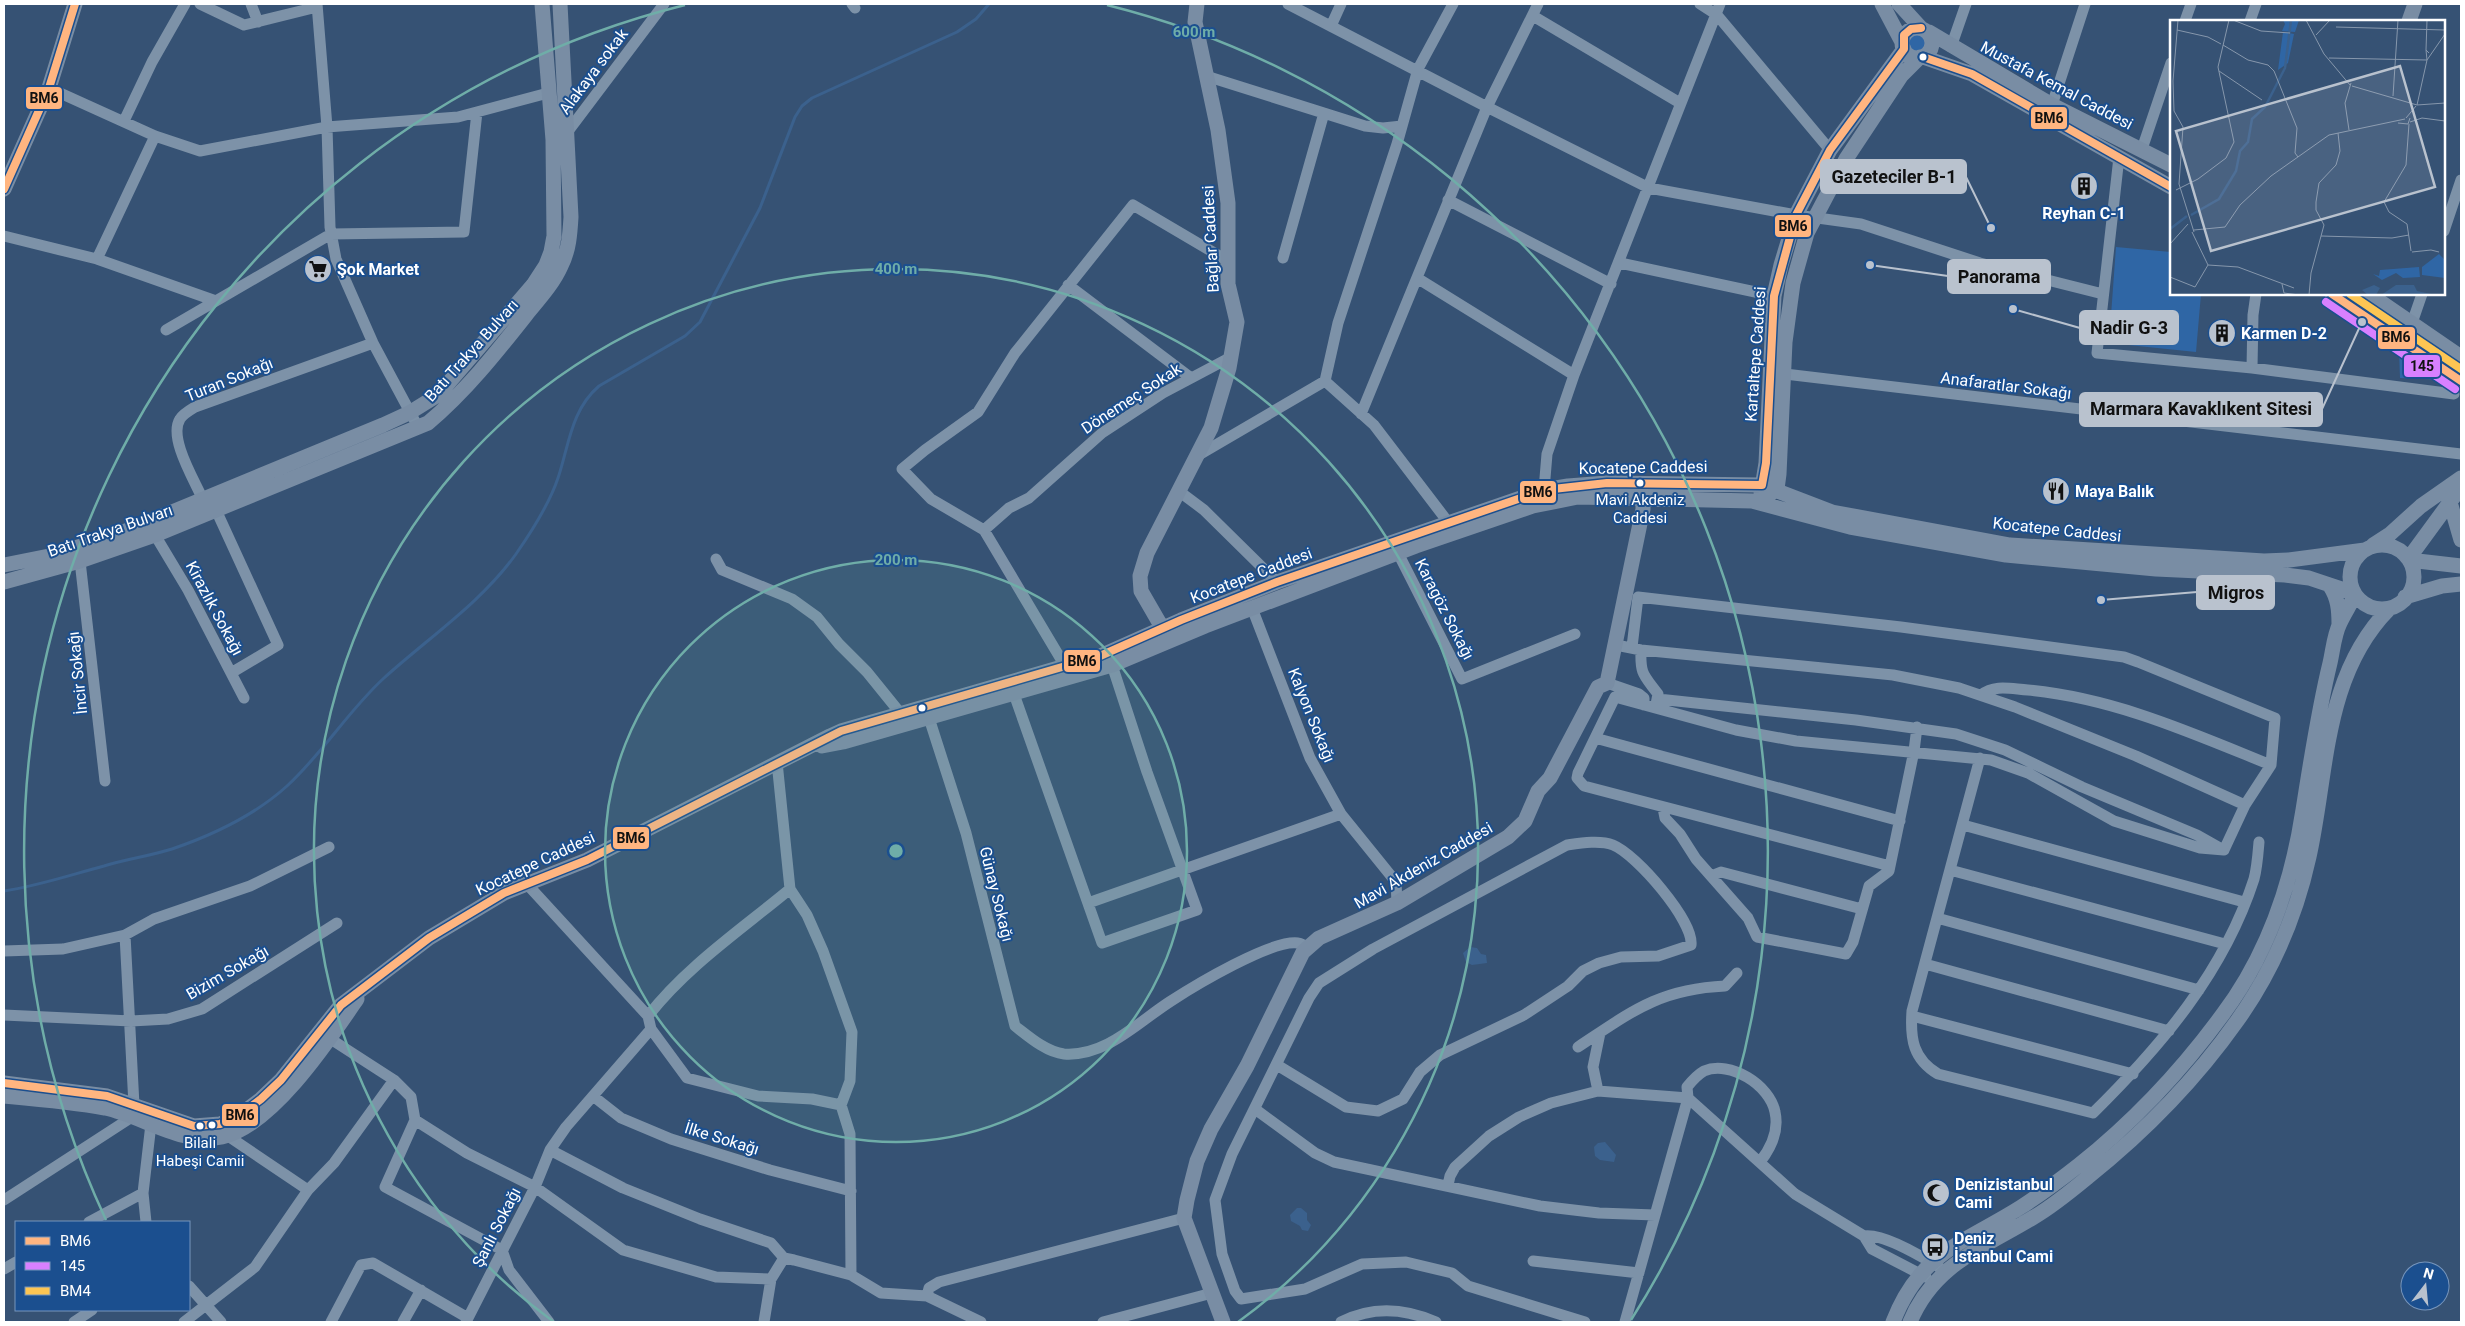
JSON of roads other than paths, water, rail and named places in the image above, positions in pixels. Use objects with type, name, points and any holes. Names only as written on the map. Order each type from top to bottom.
[{"type":"main road","points":[[4,189],[49,88],[75,4]]},
{"type":"main road","name":"Batı Trakya Bulvarı","points":[[4,565],[54,555],[131,529],[409,413],[438,395],[533,286],[546,265],[554,236],[553,140],[542,4]]},
{"type":"main road","name":"Batı Trakya Bulvarı","points":[[4,582],[80,561],[155,535],[428,423],[448,406],[512,334],[553,281],[562,264],[569,243],[571,217],[560,4]]},
{"type":"main road","name":"Bağlar Caddesi","points":[[1166,634],[1141,591],[1140,576],[1147,553],[1180,492],[1211,428],[1231,357],[1237,322],[1228,284],[1228,203],[1218,130],[1195,22],[1197,4]]},
{"type":"main road","points":[[1882,4],[1903,45],[1909,56],[1921,57],[1932,46],[1925,30],[1907,31],[1903,45]]},
{"type":"main road","name":"Mustafa Kemal Caddesi","points":[[1899,4],[1925,30],[1951,47],[2052,105],[2170,164]]},
{"type":"main road","points":[[2399,20],[2405,4]]},
{"type":"main road","points":[[2409,20],[2415,4]]},
{"type":"main road","name":"Kartaltepe Caddesi","points":[[1769,487],[1766,463],[1774,296],[1796,215],[1830,150],[1903,45]]},
{"type":"main road","name":"Kartaltepe Caddesi","points":[[1769,487],[1781,456],[1785,342],[1793,283],[1814,217],[1846,159],[1900,76],[1921,57]]},
{"type":"main road","name":"Mustafa Kemal Caddesi","points":[[1921,57],[1972,74],[2170,186]]},
{"type":"main road","points":[[2333,295],[2458,388]]},
{"type":"main road","points":[[2370,295],[2461,357]]},
{"type":"main road","points":[[2338,625],[2354,594],[2351,573],[2354,563],[2368,548],[2390,534],[2420,506],[2461,478]]},
{"type":"main road","name":"Kocatepe Caddesi","points":[[809,748],[843,742],[1112,665],[1166,634],[1276,582],[1544,490],[1588,484],[1760,502],[1850,527],[2006,555],[2156,569],[2285,575],[2309,578],[2354,594]]},
{"type":"main road","points":[[1760,502],[1769,487]]},
{"type":"main road","name":"Kocatepe Caddesi","points":[[4,1083],[107,1096],[133,1111],[197,1138],[228,1136],[248,1125],[283,1096],[341,1005],[429,938],[490,900],[526,883],[587,860],[841,731],[1113,652],[1252,608],[1398,553],[1552,501],[1643,491],[1769,487],[1825,510],[2010,545],[2264,561],[2289,560],[2368,548]]},
{"type":"main road","points":[[2409,559],[2461,487]]},
{"type":"main road","points":[[1607,683],[1616,645],[1643,491]]},
{"type":"main road","points":[[2450,502],[2461,540]]},
{"type":"main road","points":[[1893,1322],[1906,1296],[1934,1276],[2042,1212],[2114,1156],[2176,1094],[2218,1046],[2237,1021],[2265,977],[2296,905],[2309,858],[2326,744],[2341,690],[2364,639],[2390,609],[2405,597],[2413,582],[2414,574],[2409,559],[2396,548],[2388,545],[2368,548]]},
{"type":"main road","points":[[2409,559],[2461,566]]},
{"type":"main road","points":[[2405,597],[2461,584]]},
{"type":"main road","points":[[1910,1322],[1934,1276],[1932,1262],[1957,1243],[2027,1203],[2082,1163],[2157,1093],[2195,1050],[2245,982],[2269,932],[2287,883],[2300,830],[2316,724],[2338,625],[2339,610],[2335,594],[2330,586]]},
{"type":"main road","points":[[2354,594],[2366,606],[2372,609],[2390,609]]},
{"type":"main road","name":"Mavi Akdeniz Caddesi","points":[[1184,1218],[1197,1161],[1211,1129],[1247,1066],[1303,952],[1319,938],[1397,904],[1508,837],[1524,821],[1538,791],[1550,778],[1585,706],[1598,687],[1607,683]]},
{"type":"main road","name":"Kocatepe Caddesi","points":[[152,1118],[194,1126],[214,1126],[240,1115],[281,1080],[324,1034]]},
{"type":"main road","name":"Kocatepe Caddesi","points":[[4,1096],[133,1111]]},
{"type":"main road","points":[[214,1126],[228,1136]]},
{"type":"main road","points":[[1184,1218],[1223,1322]]},
{"type":"street","points":[[124,120],[152,62],[185,4]]},
{"type":"street","points":[[200,4],[244,25],[317,5],[326,127],[331,234],[336,259],[373,343],[418,427]]},
{"type":"street","points":[[251,4],[258,22]]},
{"type":"street","name":"Alakaya sokak","points":[[566,134],[664,4]]},
{"type":"street","points":[[1288,4],[1649,188],[1796,215],[1861,224],[1980,263],[2103,294]]},
{"type":"street","points":[[1331,26],[1340,4]]},
{"type":"street","points":[[1197,456],[1325,380],[1338,324],[1402,126],[1418,69],[1453,4]]},
{"type":"street","points":[[1361,414],[1487,107],[1538,4]]},
{"type":"street","points":[[1700,4],[1718,9],[1830,150]]},
{"type":"street","points":[[1951,47],[1966,4]]},
{"type":"street","points":[[2052,105],[2085,4]]},
{"type":"street","points":[[2185,20],[2191,4]]},
{"type":"street","points":[[2250,20],[2256,4]]},
{"type":"street","points":[[1544,490],[1547,454],[1574,375],[1620,263],[1680,103],[1718,9]]},
{"type":"street","points":[[1533,16],[1680,103]]},
{"type":"street","points":[[2142,149],[2170,66]]},
{"type":"street","points":[[1206,76],[1365,126],[1382,128],[1402,126]]},
{"type":"street","points":[[49,88],[124,120],[155,136],[200,151],[326,127],[458,117],[548,93]]},
{"type":"street","points":[[166,330],[331,234],[464,232],[476,112]]},
{"type":"street","points":[[1283,258],[1324,113]]},
{"type":"street","points":[[97,259],[155,136]]},
{"type":"street","points":[[2118,157],[2097,353],[2179,363],[2252,368],[2458,388]]},
{"type":"street","points":[[2445,228],[2461,180]]},
{"type":"street","points":[[1448,200],[1611,284]]},
{"type":"street","points":[[1065,666],[984,530],[931,498],[902,469],[978,412],[1015,353],[1133,204],[1228,261]]},
{"type":"street","points":[[4,236],[97,259],[216,301]]},
{"type":"street","points":[[1620,263],[1774,296]]},
{"type":"street","points":[[1417,278],[1574,375]]},
{"type":"street","points":[[1068,285],[1191,378]]},
{"type":"street","points":[[2252,368],[2253,315],[2256,295]]},
{"type":"street","points":[[2412,323],[2422,295]]},
{"type":"street","name":"Turan Sokağı","points":[[203,500],[179,446],[176,431],[180,419],[187,412],[195,407],[373,343]]},
{"type":"street","name":"Dönemeç Sokak","points":[[984,530],[1009,508],[1029,498],[1102,433],[1163,393],[1231,357]]},
{"type":"street","name":"Anafaratlar Sokağı","points":[[1785,374],[2461,454]]},
{"type":"street","points":[[1325,380],[1374,425],[1448,522]]},
{"type":"street","points":[[1180,492],[1204,510],[1276,582]]},
{"type":"street","points":[[216,510],[278,645],[231,673]]},
{"type":"street","name":"Kirazlık Sokağı","points":[[155,535],[188,590],[244,698]]},
{"type":"street","name":"Karagöz Sokağı","points":[[1398,553],[1462,679],[1575,634]]},
{"type":"street","points":[[716,559],[722,570],[792,599],[817,617],[839,644],[867,672],[901,714]]},
{"type":"street","name":"İncir Sokağı","points":[[80,561],[105,781]]},
{"type":"street","points":[[1652,704],[1658,694],[1645,680],[1636,648],[1638,597],[1901,627],[2124,657],[2275,718],[2271,765],[2245,805],[2224,850]]},
{"type":"street","name":"Kalyon Sokağı","points":[[1252,608],[1310,758],[1341,814],[1396,882],[1397,904]]},
{"type":"street","points":[[1616,645],[1893,675],[1959,688],[2136,756],[2245,805]]},
{"type":"street","points":[[1014,694],[1102,943],[1197,910],[1112,665]]},
{"type":"street","points":[[1607,683],[1639,694],[1652,704],[1736,730],[1796,741],[1991,760],[2028,774],[2114,821],[2200,848],[2224,850]]},
{"type":"street","points":[[1981,695],[1989,689],[2000,688],[2065,694],[2133,710],[2271,765]]},
{"type":"street","points":[[1890,866],[1584,786],[1577,778],[1578,772],[1615,697],[1652,704],[1917,727],[1956,734],[2005,750],[2082,787],[2197,835],[2224,850]]},
{"type":"street","name":"Günay Sokağı","points":[[930,718],[966,833],[1015,1026],[1036,1043],[1062,1054],[1087,1053],[1106,1046],[1172,1000],[1245,959],[1281,944],[1298,943],[1308,947]]},
{"type":"street","points":[[1663,808],[1665,818],[1680,834],[1696,860],[1748,918],[1757,937],[1846,954],[1853,942],[1869,886],[1885,875],[1890,866],[1914,752],[1917,727]]},
{"type":"street","points":[[1595,738],[1900,821]]},
{"type":"street","points":[[1980,758],[1912,1016],[1912,1045],[1919,1058],[1938,1074],[2094,1113],[2132,1074],[2169,1031],[2199,990],[2225,944],[2254,878],[2259,842]]},
{"type":"street","points":[[777,762],[790,889],[807,915],[823,951],[852,1032],[850,1081],[841,1105],[850,1134],[851,1275]]},
{"type":"street","points":[[1087,900],[1091,902],[1341,814]]},
{"type":"street","points":[[1963,825],[2244,902]]},
{"type":"street","points":[[1277,1065],[1346,1107],[1378,1111],[1403,1099],[1420,1072],[1440,1055],[1524,1016],[1568,986],[1583,971],[1621,957],[1658,956],[1682,950],[1691,945],[1692,938],[1677,910],[1630,856],[1612,845],[1586,842],[1567,845],[1374,949],[1319,983],[1309,998],[1232,1154],[1215,1200],[1222,1254],[1235,1291],[1242,1300],[1305,1289],[1362,1264],[1406,1262],[1452,1274],[1468,1286],[1584,1322]]},
{"type":"street","points":[[4,951],[63,948],[125,935],[154,919],[250,886],[329,847]]},
{"type":"street","points":[[1950,870],[2225,944]]},
{"type":"street","points":[[1711,876],[1721,872],[1862,909]]},
{"type":"street","points":[[526,883],[648,1016],[651,1029],[687,1078],[758,1096],[812,1098],[841,1105]]},
{"type":"street","points":[[648,1016],[660,1000],[725,940],[790,889]]},
{"type":"street","points":[[1937,918],[2199,990]]},
{"type":"street","name":"Bizim Sokağı","points":[[4,1015],[131,1021],[168,1019],[202,1009],[337,923]]},
{"type":"street","points":[[4,1200],[133,1111],[131,1021],[125,935]]},
{"type":"street","points":[[1925,964],[2169,1031]]},
{"type":"street","points":[[1578,1047],[1660,997],[1684,990],[1726,986],[1737,973]]},
{"type":"street","points":[[1912,1016],[2132,1074]]},
{"type":"street","name":"Şanlı Sokağı","points":[[467,1320],[535,1187],[550,1150],[566,1127],[651,1029]]},
{"type":"street","points":[[1598,1091],[1593,1067],[1600,1033]]},
{"type":"street","points":[[324,1034],[394,1080],[411,1097],[415,1120],[385,1187],[502,1250],[509,1270],[549,1322]]},
{"type":"street","points":[[1625,1322],[1688,1098],[1687,1087],[1704,1071],[1724,1069],[1739,1073],[1768,1095],[1775,1111],[1775,1131],[1770,1148],[1760,1162]]},
{"type":"street","points":[[184,1322],[206,1308],[255,1267],[308,1190],[334,1163],[394,1080]]},
{"type":"street","points":[[1448,1185],[1455,1167],[1489,1136],[1512,1122],[1551,1103],[1598,1091],[1688,1098],[1795,1194],[1864,1236],[1872,1249],[1934,1276]]},
{"type":"street","name":"İlke Sokağı","points":[[593,1096],[621,1118],[671,1139],[770,1170],[851,1191]]},
{"type":"street","points":[[1255,1109],[1315,1153],[1334,1162],[1540,1206],[1599,1213],[1655,1216]]},
{"type":"street","points":[[146,1221],[143,1193],[152,1118]]},
{"type":"street","points":[[415,1120],[467,1153],[535,1187],[623,1250],[716,1277],[771,1279]]},
{"type":"street","points":[[228,1136],[308,1190]]},
{"type":"street","points":[[550,1150],[623,1188],[700,1219],[771,1243],[784,1258],[851,1275],[881,1293],[927,1296],[980,1322]]},
{"type":"street","points":[[91,1221],[143,1193]]},
{"type":"street","points":[[927,1296],[929,1288],[939,1282],[1184,1218]]},
{"type":"street","points":[[1864,1236],[1877,1236],[1932,1262]]},
{"type":"street","points":[[764,1322],[771,1279],[784,1258]]},
{"type":"street","points":[[1533,1261],[1639,1272]]},
{"type":"street","points":[[4,1269],[15,1263]]},
{"type":"street","points":[[331,1322],[361,1265],[373,1263],[421,1290],[467,1320]]},
{"type":"street","points":[[190,1287],[206,1308],[221,1322]]},
{"type":"street","points":[[404,1322],[421,1290]]},
{"type":"street","points":[[1103,1322],[1212,1293]]},
{"type":"street","points":[[1341,1322],[1352,1316],[1385,1309],[1436,1322]]},
{"type":"street","points":[[74,1322],[90,1311]]},
{"type":"waterway","points":[[4,891],[42,883],[164,851],[187,843],[233,823],[261,806],[287,786],[312,760],[371,691],[487,588],[516,554],[550,498],[558,478],[572,429],[582,406],[590,395],[599,386],[685,336],[700,322],[760,208],[795,117],[802,106],[812,98],[957,32],[976,19],[989,4]]},
{"type":"place","name":"Reyhan C-1","points":[[2084,186]]},
{"type":"place","name":"Gazeteciler B-1","points":[[1991,228]]},
{"type":"place","name":"Panorama","points":[[1870,265]]},
{"type":"place","name":"Şok Market","points":[[318,269]]},
{"type":"place","name":"Nadir G-3","points":[[2013,309]]},
{"type":"place","name":"Marmara Kavaklıkent Sitesi","points":[[2362,322]]},
{"type":"place","name":"Karmen D-2","points":[[2222,333]]},
{"type":"place","name":"Mavi Akdeniz Caddesi","points":[[1640,483]]},
{"type":"place","name":"Maya Balık","points":[[2056,491]]},
{"type":"place","name":"Migros","points":[[2101,600]]},
{"type":"place","name":"Bilali Habeşi Camii","points":[[200,1126]]},
{"type":"place","name":"Denizistanbul Cami","points":[[1936,1193]]},
{"type":"place","name":"Deniz İstanbul Cami","points":[[1935,1247]]}]
